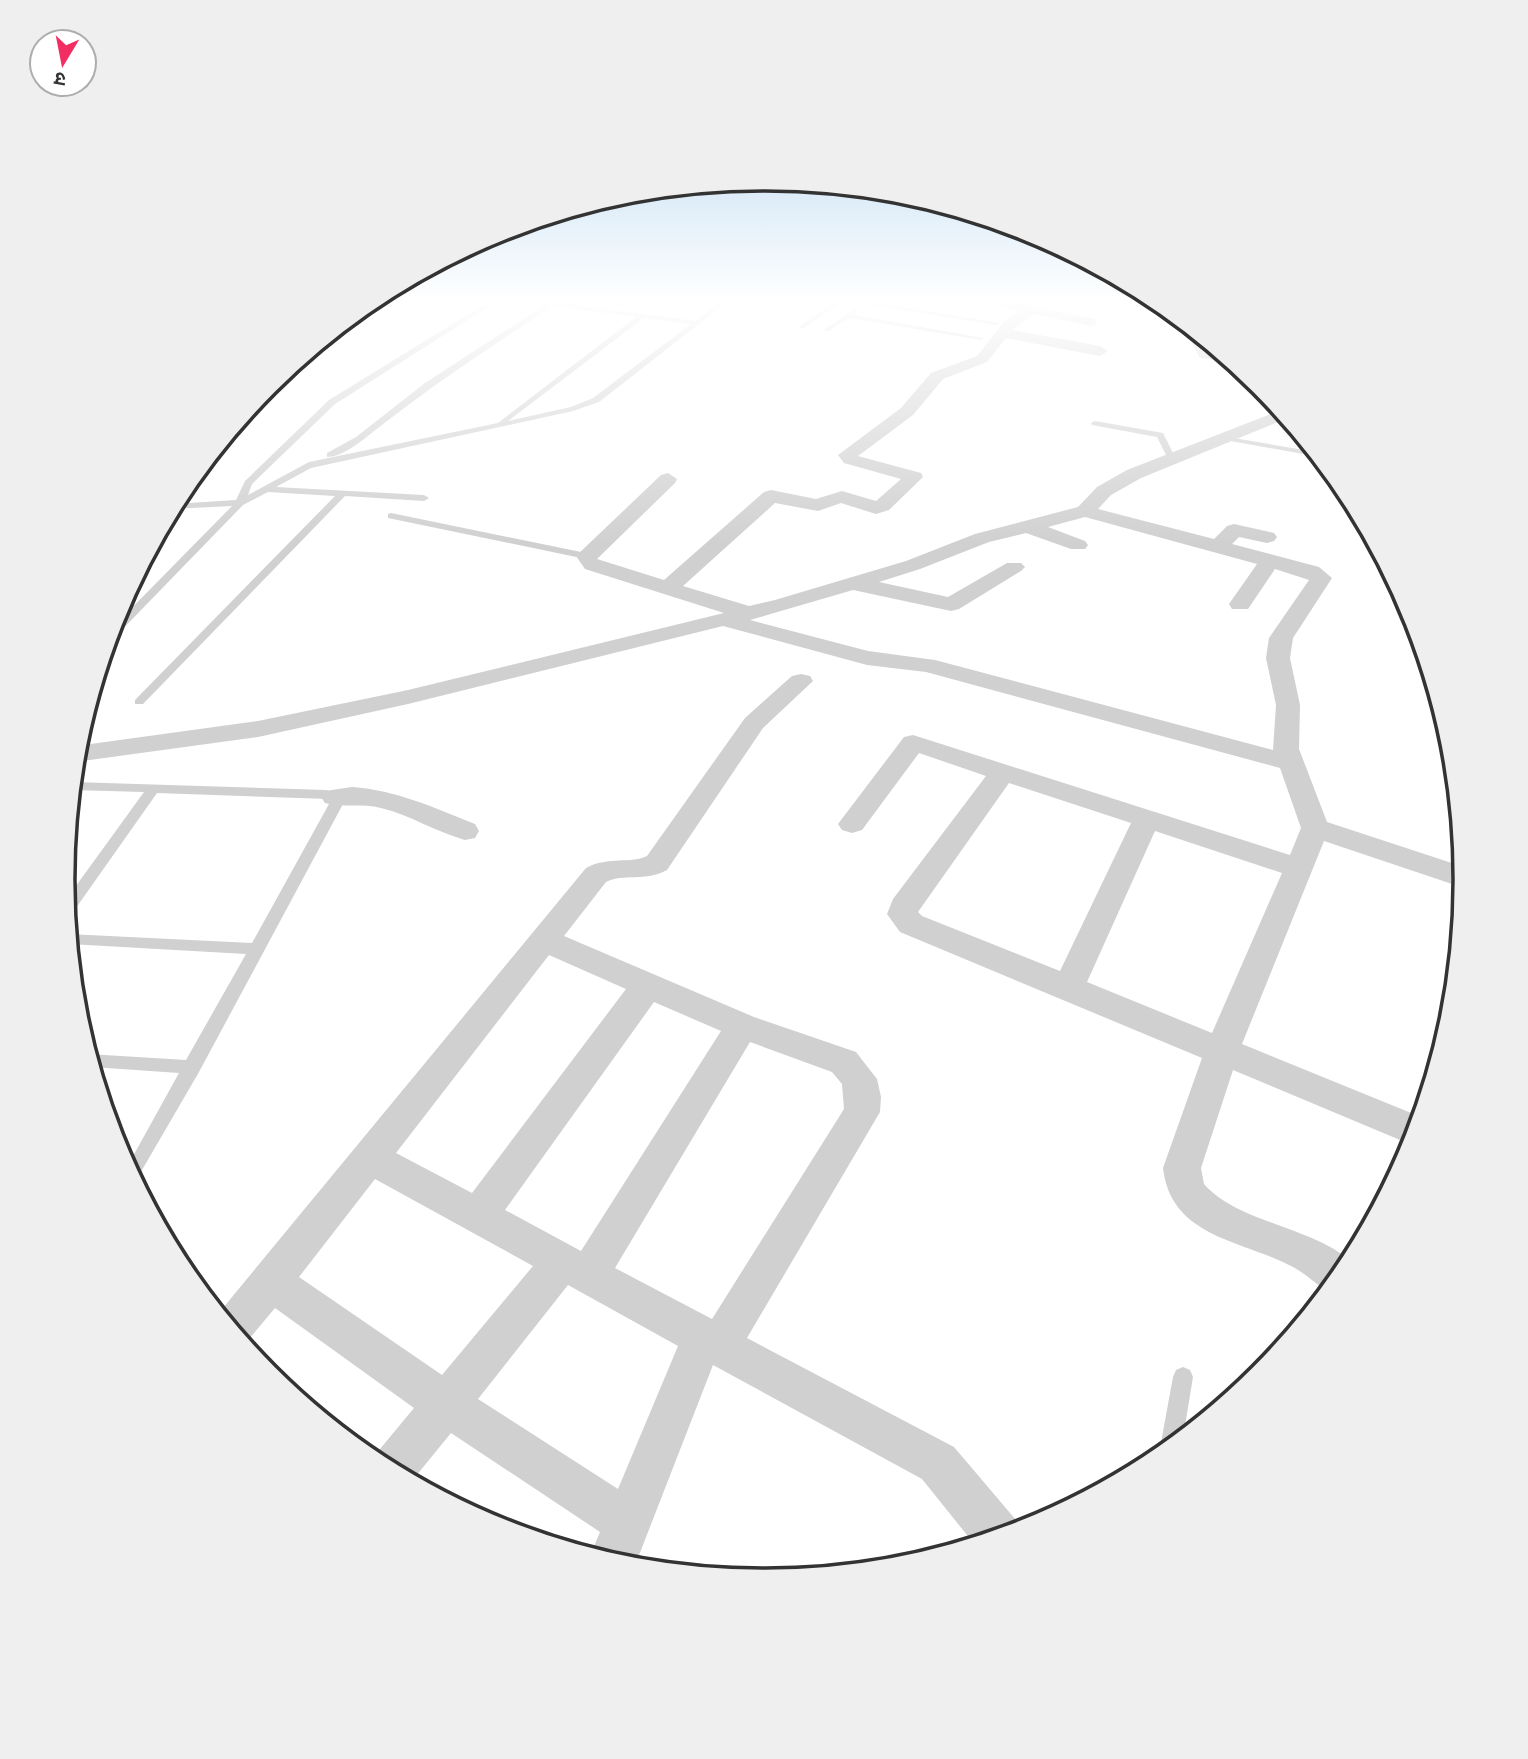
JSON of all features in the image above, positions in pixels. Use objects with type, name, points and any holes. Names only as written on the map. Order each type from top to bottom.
[{"type":"street","points":[[667,589],[771,496],[818,505],[842,497],[876,508],[882,506],[914,477],[850,458],[846,454],[900,420],[934,381]]},
{"type":"street","points":[[1085,511],[1104,491],[1134,474],[1275,418]]},
{"type":"street","points":[[668,479],[586,556],[587,561],[592,565],[748,613]]},
{"type":"street","points":[[87,752],[258,729],[408,697],[748,613],[913,565],[982,538],[1085,511],[1319,575],[1322,581],[1281,638],[1278,648],[1288,699],[1285,742],[1290,763],[1315,828],[1222,1050],[1182,1168],[1183,1180],[1194,1201],[1217,1215],[1317,1259],[1331,1270]]},
{"type":"street","points":[[1027,526],[1078,545]]},
{"type":"street","points":[[1219,546],[1234,530],[1267,537]]},
{"type":"street","points":[[1240,604],[1270,561]]},
{"type":"street","points":[[852,583],[951,604],[1014,567]]},
{"type":"street","points":[[722,620],[867,658],[927,665],[1290,763]]},
{"type":"street","points":[[237,1323],[603,870],[639,870],[650,868],[657,863],[754,723],[801,681]]},
{"type":"street","points":[[852,824],[913,743],[1299,868]]},
{"type":"street","points":[[1003,772],[904,906],[902,914],[911,924],[1406,1127]]},
{"type":"street","points":[[335,797],[355,793],[396,803],[465,831]]},
{"type":"street","points":[[1068,988],[1147,818]]},
{"type":"street","points":[[1315,828],[1453,874]]},
{"type":"street","points":[[271,1281],[446,1404],[620,1543],[711,1341],[862,1112],[863,1104],[859,1079],[844,1062],[742,1026],[546,940]]},
{"type":"street","points":[[478,1216],[648,985]]},
{"type":"street","points":[[398,1462],[446,1404],[575,1269],[742,1026]]},
{"type":"street","points":[[370,1158],[938,1463],[993,1529]]},
{"type":"lane","points":[[240,503],[248,483],[332,402],[366,381]]},
{"type":"lane","points":[[128,617],[240,503],[359,439],[434,381]]},
{"type":"lane","points":[[497,425],[555,381]]},
{"type":"lane","points":[[304,467],[573,409],[596,400],[621,381]]},
{"type":"lane","points":[[1095,423],[1160,435],[1172,459]]},
{"type":"lane","points":[[1225,438],[1304,452]]},
{"type":"lane","points":[[266,489],[424,498]]},
{"type":"lane","points":[[139,702],[343,493]]},
{"type":"lane","points":[[185,506],[240,503]]},
{"type":"lane","points":[[391,516],[586,556]]},
{"type":"lane","points":[[82,786],[326,794],[335,797],[336,804],[137,1165]]},
{"type":"lane","points":[[76,897],[154,788]]},
{"type":"lane","points":[[78,939],[257,949]]},
{"type":"lane","points":[[100,1061],[193,1067]]},
{"type":"lane","points":[[1174,1433],[1183,1377]]}]
